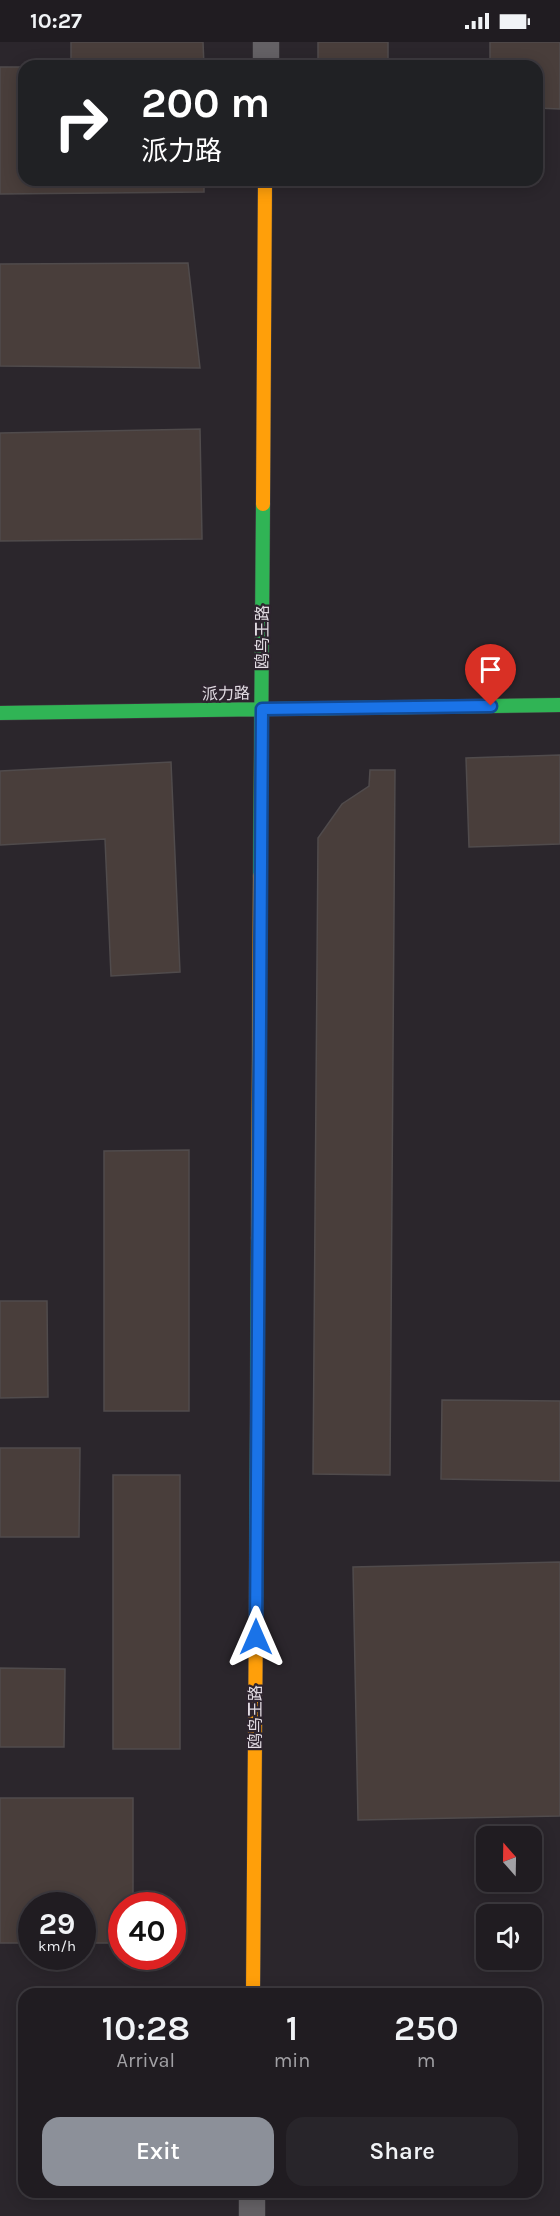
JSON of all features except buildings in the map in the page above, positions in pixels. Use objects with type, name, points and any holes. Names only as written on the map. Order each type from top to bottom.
[{"type":"street","points":[[266,42],[266,60]]},
{"type":"street","name":"鸥鸟王路","points":[[253,1988],[265,186]]},
{"type":"street","name":"派力路","points":[[0,713],[560,705]]},
{"type":"street","points":[[252,2198],[252,2216]]},
{"type":"traffic: fast","points":[[260,876],[263,504]]},
{"type":"traffic: fast","points":[[0,713],[560,705]]},
{"type":"traffic: fast","points":[[256,1609],[258,1238]]},
{"type":"traffic: slow","points":[[263,504],[265,186]]},
{"type":"traffic: slow","points":[[258,1238],[260,876]]},
{"type":"traffic: slow","points":[[253,1988],[256,1609]]},
{"type":"route","points":[[256,1637],[262,709],[491,706]]}]
